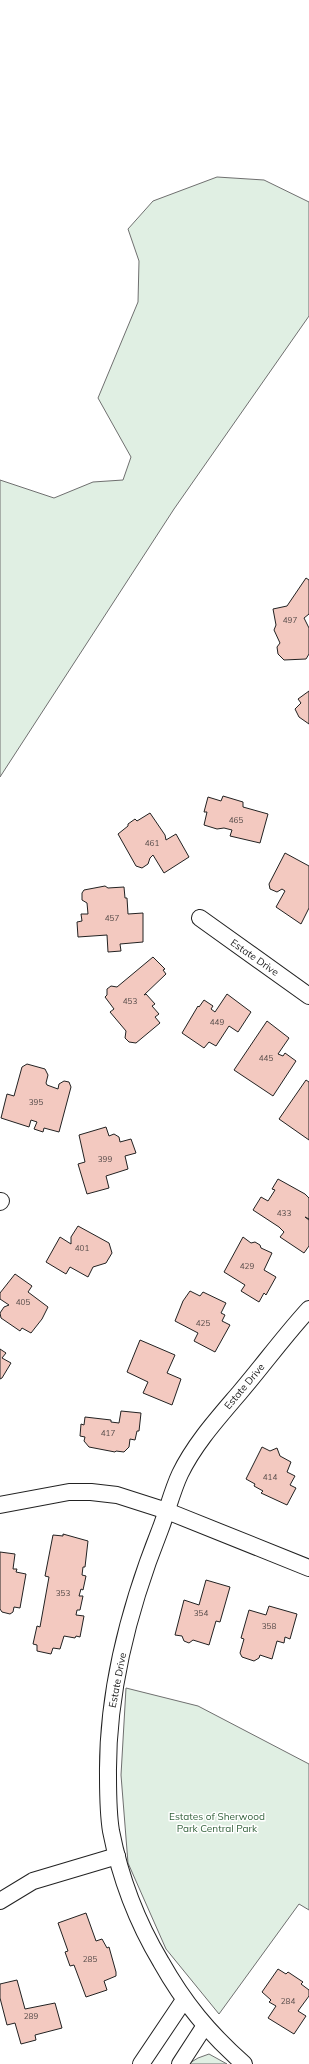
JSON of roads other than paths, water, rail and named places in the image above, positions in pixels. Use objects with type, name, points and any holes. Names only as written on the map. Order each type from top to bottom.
[{"type":"street","name":"Estate Drive","points":[[200,918],[309,996]]},
{"type":"street","name":"Estate Drive","points":[[244,2064],[204,2027],[184,2000],[149,1942],[133,1907],[117,1856],[111,1829],[108,1798],[108,1730],[129,1623],[151,1552],[180,1473],[210,1426],[309,1309]]},
{"type":"street","points":[[0,1505],[70,1492],[91,1492],[117,1495],[167,1511],[309,1568]]},
{"type":"street","points":[[0,1901],[33,1881],[117,1856]]},
{"type":"street","points":[[141,2064],[184,2000]]},
{"type":"street","points":[[180,2064],[204,2027]]},
{"type":"park label","name":"Estates of Sherwood Park Central Park","points":[[217,1822]]}]
